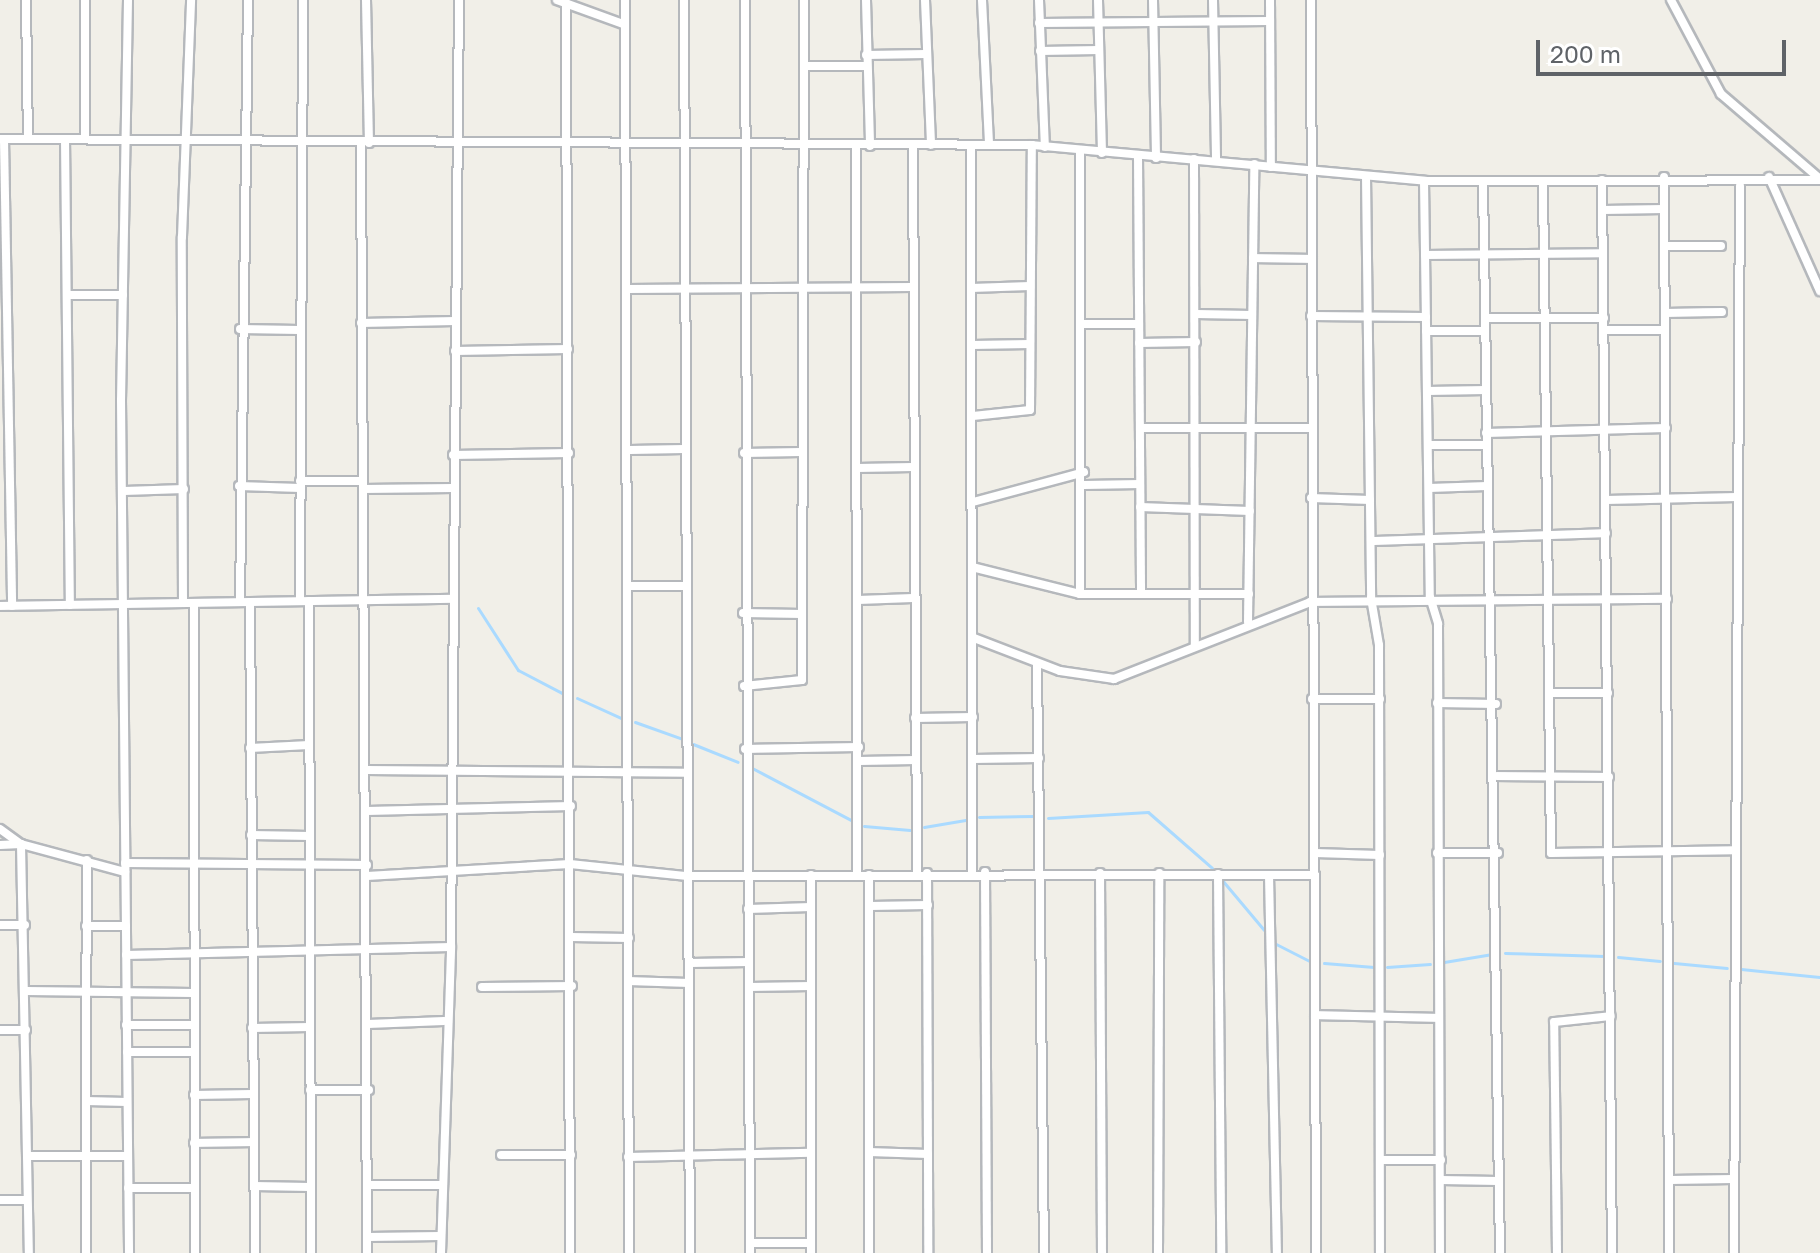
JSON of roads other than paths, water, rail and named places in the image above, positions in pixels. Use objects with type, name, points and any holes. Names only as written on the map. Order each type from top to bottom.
[{"type":"street","points":[[26,0],[28,139]]},
{"type":"street","points":[[85,0],[85,139]]},
{"type":"street","points":[[128,0],[123,295],[123,604],[129,1253]]},
{"type":"street","points":[[183,603],[186,142],[191,0]]},
{"type":"street","points":[[248,0],[239,486],[250,748],[255,1253]]},
{"type":"street","points":[[303,0],[299,330],[300,484],[309,745],[311,1253]]},
{"type":"street","points":[[366,0],[361,323],[366,601],[367,1253]]},
{"type":"street","points":[[441,1253],[444,1021],[451,947],[451,599],[459,0]]},
{"type":"street","points":[[625,0],[630,450],[627,868],[629,1253]]},
{"type":"street","points":[[684,0],[690,1253]]},
{"type":"street","points":[[745,0],[743,613],[750,1248],[811,1248],[811,875]]},
{"type":"street","points":[[744,686],[801,684],[799,288],[804,0]]},
{"type":"street","points":[[866,0],[870,146]]},
{"type":"street","points":[[925,0],[931,145]]},
{"type":"street","points":[[982,0],[989,145]]},
{"type":"street","points":[[1039,0],[1045,147]]},
{"type":"street","points":[[1098,0],[1102,153]]},
{"type":"street","points":[[1153,0],[1156,158]]},
{"type":"street","points":[[1213,0],[1216,159]]},
{"type":"street","points":[[1270,0],[1271,167]]},
{"type":"street","points":[[1311,0],[1310,602],[1315,853],[1316,1253]]},
{"type":"street","points":[[1671,0],[1721,94],[1820,180]]},
{"type":"street","points":[[570,1253],[569,142],[561,2],[623,24]]},
{"type":"street","points":[[1039,23],[1270,21]]},
{"type":"street","points":[[1040,51],[1099,50]]},
{"type":"street","points":[[866,55],[926,54]]},
{"type":"street","points":[[805,66],[866,66]]},
{"type":"street","points":[[12,606],[2,139],[303,144],[457,141],[1032,145],[1156,158],[1216,159],[1424,181],[1483,183],[1664,177],[1820,180]]},
{"type":"street","points":[[65,139],[70,605]]},
{"type":"street","points":[[971,145],[972,872]]},
{"type":"street","points":[[973,416],[1028,414],[1032,145]]},
{"type":"street","points":[[856,146],[857,875]]},
{"type":"street","points":[[913,146],[913,598],[916,760],[922,873],[928,905],[928,1253]]},
{"type":"street","points":[[1080,150],[1084,472],[1080,594]]},
{"type":"street","points":[[1138,156],[1141,594]]},
{"type":"street","points":[[1194,159],[1195,646]]},
{"type":"street","points":[[1248,622],[1254,164]]},
{"type":"street","points":[[1366,176],[1371,598],[1380,699],[1380,1253]]},
{"type":"street","points":[[1664,177],[1669,1253]]},
{"type":"street","points":[[1769,177],[1820,291]]},
{"type":"street","points":[[1602,180],[1612,1253]]},
{"type":"street","points":[[1424,181],[1430,597],[1437,703],[1440,1253]]},
{"type":"street","points":[[1543,181],[1553,777],[1551,853],[1734,850]]},
{"type":"street","points":[[1483,183],[1489,597],[1496,704],[1500,1253]]},
{"type":"street","points":[[1734,1253],[1740,186]]},
{"type":"street","points":[[1603,210],[1664,209]]},
{"type":"street","points":[[1664,246],[1721,246]]},
{"type":"street","points":[[1425,255],[1603,253]]},
{"type":"street","points":[[1253,258],[1312,259]]},
{"type":"street","points":[[971,288],[1030,286]]},
{"type":"street","points":[[627,289],[913,287]]},
{"type":"street","points":[[69,295],[123,295]]},
{"type":"street","points":[[1665,313],[1722,312]]},
{"type":"street","points":[[1196,314],[1252,315]]},
{"type":"street","points":[[1311,316],[1426,317]]},
{"type":"street","points":[[1485,318],[1604,318]]},
{"type":"street","points":[[361,323],[455,321]]},
{"type":"street","points":[[1083,324],[1139,324]]},
{"type":"street","points":[[240,329],[299,330]]},
{"type":"street","points":[[1604,330],[1665,330]]},
{"type":"street","points":[[1426,331],[1485,331]]},
{"type":"street","points":[[1139,343],[1196,342]]},
{"type":"street","points":[[972,345],[1030,344]]},
{"type":"street","points":[[455,351],[568,349]]},
{"type":"street","points":[[1427,391],[1486,390]]},
{"type":"street","points":[[1140,428],[1311,428]]},
{"type":"street","points":[[1486,433],[1666,428]]},
{"type":"street","points":[[1428,445],[1487,445]]},
{"type":"street","points":[[630,450],[684,449]]},
{"type":"street","points":[[744,453],[801,452]]},
{"type":"street","points":[[453,455],[569,453]]},
{"type":"street","points":[[857,468],[913,467]]},
{"type":"street","points":[[973,502],[1084,472]]},
{"type":"street","points":[[239,486],[300,484],[453,488]]},
{"type":"street","points":[[1084,485],[1140,484]]},
{"type":"street","points":[[1429,488],[1487,486]]},
{"type":"street","points":[[124,491],[184,489]]},
{"type":"street","points":[[1606,500],[1737,497]]},
{"type":"street","points":[[1311,498],[1370,500]]},
{"type":"street","points":[[1140,507],[1250,511]]},
{"type":"street","points":[[0,510],[11,509]]},
{"type":"street","points":[[1371,541],[1606,533]]},
{"type":"street","points":[[972,567],[1080,594],[1249,594]]},
{"type":"street","points":[[629,586],[686,586]]},
{"type":"street","points":[[974,638],[1037,663],[1114,679],[1248,622],[1310,602],[1430,597],[1667,599]]},
{"type":"street","points":[[858,600],[913,598]]},
{"type":"street","points":[[0,606],[451,599]]},
{"type":"street","points":[[194,603],[195,1253]]},
{"type":"street","points":[[743,613],[802,614]]},
{"type":"street","points":[[1037,663],[1043,872],[1044,1253]]},
{"type":"street","points":[[1551,693],[1608,693]]},
{"type":"street","points":[[1312,699],[1380,699]]},
{"type":"street","points":[[1437,703],[1496,704]]},
{"type":"street","points":[[915,718],[973,717]]},
{"type":"street","points":[[250,748],[309,745]]},
{"type":"street","points":[[745,749],[859,747]]},
{"type":"street","points":[[973,759],[1039,758]]},
{"type":"street","points":[[859,761],[916,760]]},
{"type":"street","points":[[367,770],[571,769],[687,773]]},
{"type":"street","points":[[1497,776],[1609,777]]},
{"type":"street","points":[[367,811],[450,812],[571,806]]},
{"type":"street","points":[[0,829],[21,844]]},
{"type":"street","points":[[251,835],[310,836]]},
{"type":"street","points":[[0,845],[21,844],[125,868],[193,863],[367,865]]},
{"type":"street","points":[[21,844],[25,925],[29,1253]]},
{"type":"street","points":[[1315,853],[1380,855]]},
{"type":"street","points":[[1437,853],[1498,853]]},
{"type":"street","points":[[86,1253],[87,860]]},
{"type":"street","points":[[367,876],[570,864],[687,876],[972,872],[1315,875]]},
{"type":"street","points":[[985,872],[987,1253]]},
{"type":"street","points":[[1100,873],[1102,1253]]},
{"type":"street","points":[[1158,1253],[1159,873]]},
{"type":"street","points":[[1218,874],[1221,1253]]},
{"type":"street","points":[[869,875],[869,1253]]},
{"type":"street","points":[[1269,875],[1277,1253]]},
{"type":"street","points":[[870,906],[928,905]]},
{"type":"street","points":[[748,909],[811,907]]},
{"type":"street","points":[[0,925],[25,925]]},
{"type":"street","points":[[86,926],[126,926]]},
{"type":"street","points":[[571,937],[629,938]]},
{"type":"street","points":[[126,955],[367,946],[451,947]]},
{"type":"street","points":[[690,963],[749,962]]},
{"type":"street","points":[[628,981],[689,983]]},
{"type":"street","points":[[482,987],[572,986]]},
{"type":"street","points":[[749,987],[811,986]]},
{"type":"street","points":[[26,991],[193,993]]},
{"type":"street","points":[[1315,1015],[1438,1018]]},
{"type":"street","points":[[1557,1253],[1554,1022],[1611,1016]]},
{"type":"street","points":[[368,1024],[444,1021]]},
{"type":"street","points":[[126,1025],[193,1025]]},
{"type":"street","points":[[252,1028],[310,1027]]},
{"type":"street","points":[[0,1030],[26,1030]]},
{"type":"street","points":[[127,1052],[194,1052]]},
{"type":"street","points":[[310,1090],[369,1090]]},
{"type":"street","points":[[194,1095],[252,1094]]},
{"type":"street","points":[[86,1101],[127,1102]]},
{"type":"street","points":[[194,1143],[253,1142]]},
{"type":"street","points":[[869,1152],[928,1154]]},
{"type":"street","points":[[628,1157],[811,1153]]},
{"type":"street","points":[[501,1155],[571,1155]]},
{"type":"street","points":[[27,1156],[128,1156]]},
{"type":"street","points":[[1380,1160],[1441,1160]]},
{"type":"street","points":[[1670,1180],[1733,1179]]},
{"type":"street","points":[[1441,1180],[1498,1181]]},
{"type":"street","points":[[368,1185],[441,1185]]},
{"type":"street","points":[[254,1186],[310,1187]]},
{"type":"street","points":[[128,1188],[195,1188]]},
{"type":"street","points":[[0,1200],[27,1200]]},
{"type":"street","points":[[368,1237],[440,1236]]},
{"type":"waterway","points":[[478,608],[518,670],[564,694]]},
{"type":"waterway","points":[[577,698],[621,718]]},
{"type":"waterway","points":[[635,722],[680,738]]},
{"type":"waterway","points":[[693,744],[738,762]]},
{"type":"waterway","points":[[752,768],[851,820]]},
{"type":"waterway","points":[[1048,818],[1148,812],[1212,868]]},
{"type":"waterway","points":[[979,817],[1034,816]]},
{"type":"waterway","points":[[924,827],[965,820]]},
{"type":"waterway","points":[[864,826],[910,830]]},
{"type":"waterway","points":[[1222,880],[1264,930]]},
{"type":"waterway","points":[[1276,944],[1310,961]]},
{"type":"waterway","points":[[1505,953],[1604,956]]},
{"type":"waterway","points":[[1444,962],[1492,954]]},
{"type":"waterway","points":[[1618,957],[1660,961]]},
{"type":"waterway","points":[[1324,963],[1374,967]]},
{"type":"waterway","points":[[1674,963],[1727,968]]},
{"type":"waterway","points":[[1387,967],[1430,964]]},
{"type":"waterway","points":[[1741,969],[1820,977]]}]
